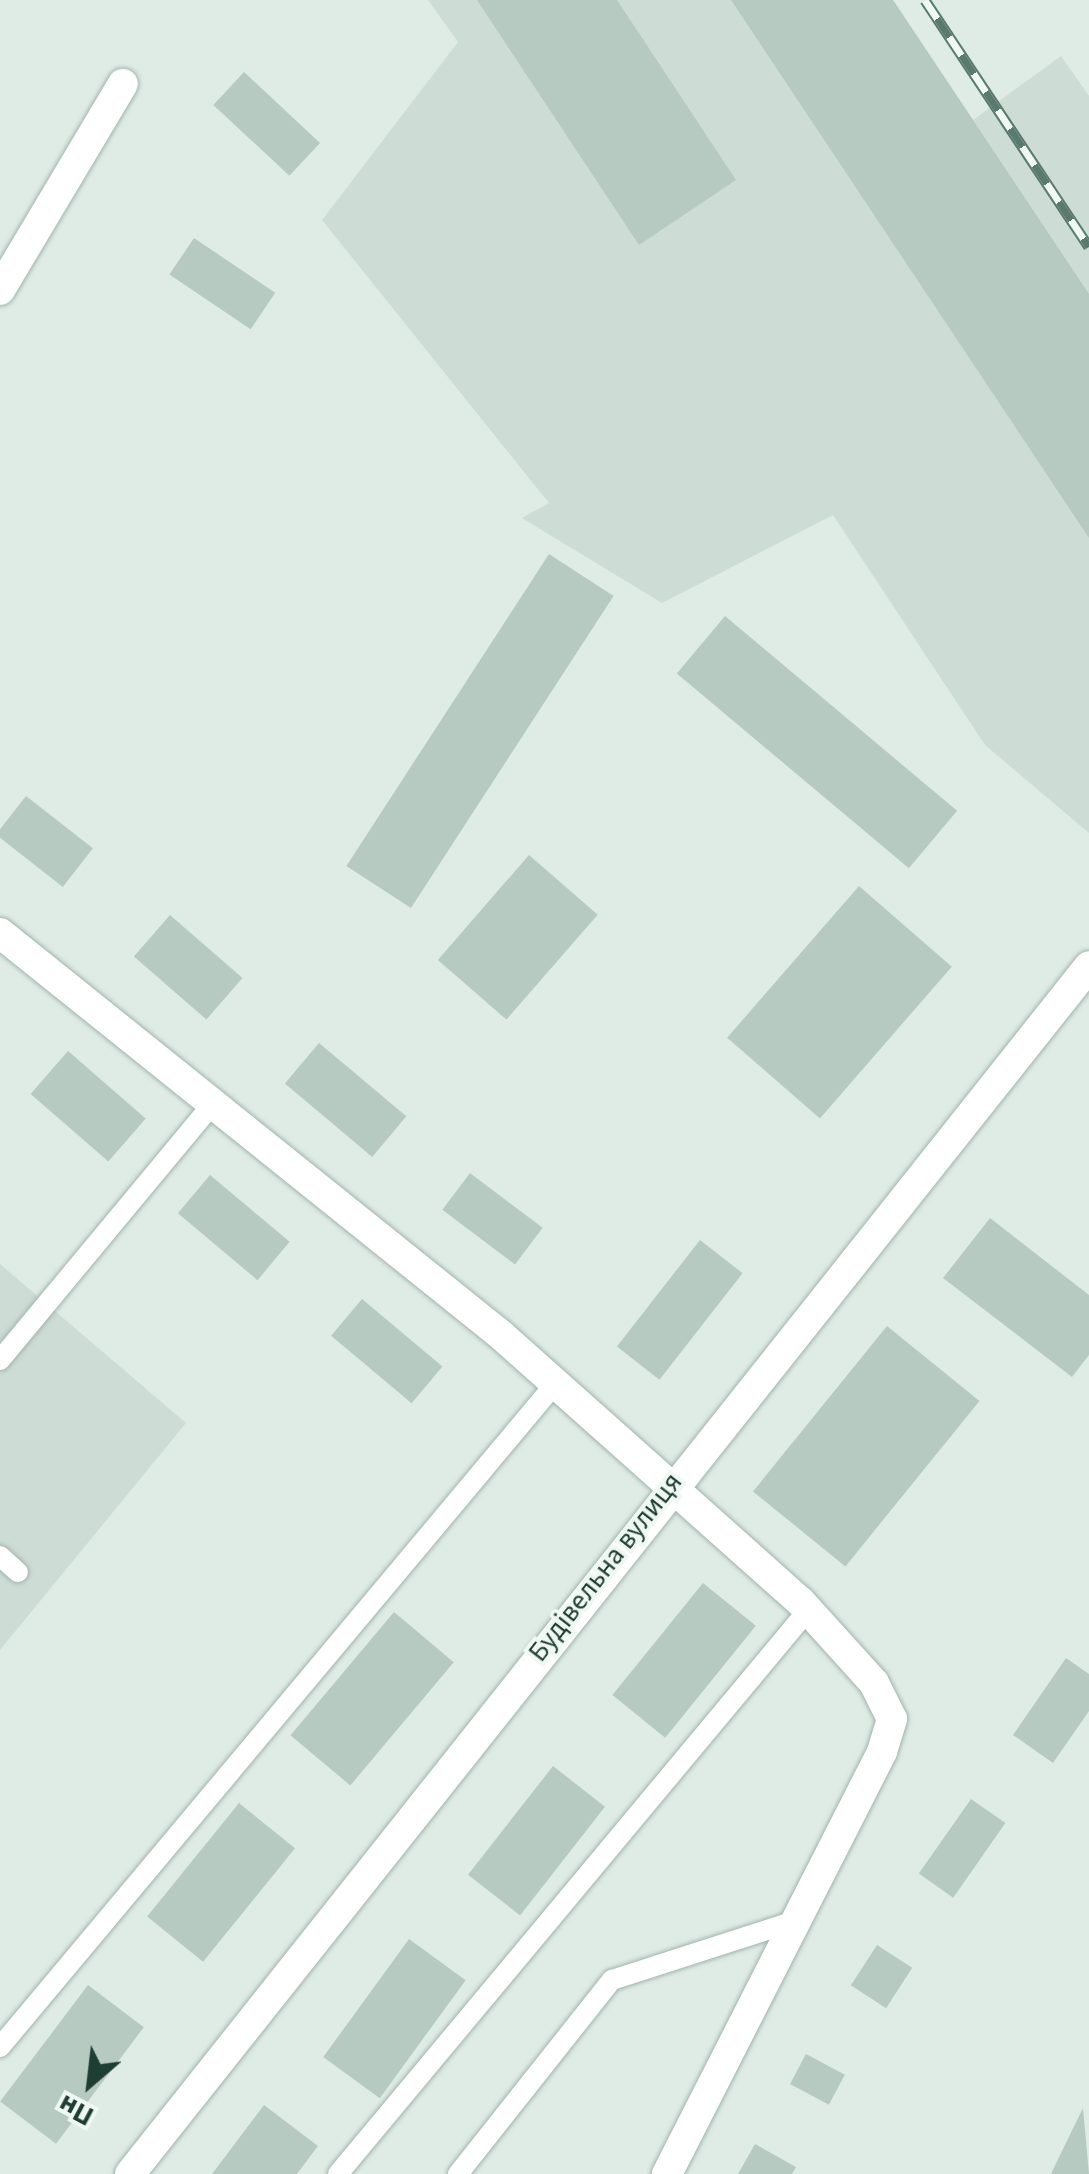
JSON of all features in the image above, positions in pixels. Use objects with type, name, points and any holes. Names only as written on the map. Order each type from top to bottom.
[{"type":"street","points":[[0,290],[123,84]]},
{"type":"street","points":[[0,933],[214,1102],[555,1384],[808,1610],[874,1683],[892,1719],[799,1920],[668,2174]]},
{"type":"street","name":"Будівельна вулиця","points":[[130,2174],[668,1487],[1089,966]]},
{"type":"lane","points":[[0,1360],[214,1102]]},
{"type":"lane","points":[[0,2047],[555,1384]]},
{"type":"lane","points":[[0,1556],[18,1572]]},
{"type":"lane","points":[[338,2174],[808,1610]]},
{"type":"lane","points":[[458,2174],[612,1980],[799,1920]]},
{"type":"shaded area","points":[[428,0],[893,0],[973,120],[1061,56],[1089,96],[1089,833],[985,745],[833,515],[662,603],[522,518],[549,503],[322,220],[458,42]]},
{"type":"shaded area","points":[[0,1264],[186,1423],[0,1650]]},
{"type":"building","points":[[477,0],[617,0],[736,180],[639,245]]},
{"type":"building","points":[[731,0],[893,0],[1089,294],[1089,538]]},
{"type":"building","points":[[244,72],[320,143],[289,176],[213,105]]},
{"type":"building","points":[[194,238],[275,293],[251,329],[169,274]]},
{"type":"building","points":[[549,554],[614,596],[411,908],[346,866]]},
{"type":"building","points":[[725,616],[957,811],[909,868],[677,673]]},
{"type":"building","points":[[26,796],[93,848],[63,887],[0,838],[0,829]]},
{"type":"building","points":[[529,855],[598,915],[506,1020],[438,960]]},
{"type":"building","points":[[859,886],[952,967],[820,1118],[727,1038]]},
{"type":"building","points":[[170,915],[242,978],[206,1019],[134,957]]},
{"type":"building","points":[[319,1043],[406,1116],[372,1157],[285,1084]]},
{"type":"building","points":[[68,1051],[146,1119],[108,1162],[31,1094]]},
{"type":"building","points":[[470,1173],[543,1228],[515,1265],[442,1210]]},
{"type":"building","points":[[210,1175],[290,1242],[258,1280],[178,1213]]},
{"type":"building","points":[[990,1218],[1089,1295],[1089,1355],[1072,1377],[943,1278]]},
{"type":"building","points":[[700,1240],[743,1273],[659,1380],[617,1346]]},
{"type":"building","points":[[362,1299],[442,1366],[412,1403],[331,1336]]},
{"type":"building","points":[[887,1326],[979,1401],[845,1566],[753,1492]]},
{"type":"building","points":[[703,1583],[756,1626],[665,1738],[612,1695]]},
{"type":"building","points":[[394,1612],[454,1662],[350,1785],[291,1735]]},
{"type":"building","points":[[1066,1658],[1089,1674],[1089,1711],[1053,1763],[1013,1735]]},
{"type":"building","points":[[553,1766],[605,1807],[520,1915],[468,1875]]},
{"type":"building","points":[[971,1799],[1005,1823],[953,1898],[919,1874]]},
{"type":"building","points":[[239,1803],[295,1848],[203,1962],[147,1916]]},
{"type":"building","points":[[409,1939],[466,1980],[380,2098],[323,2057]]},
{"type":"building","points":[[877,1945],[912,1968],[886,2008],[851,1985]]},
{"type":"building","points":[[88,1985],[144,2027],[56,2144],[0,2102]]},
{"type":"building","points":[[806,2054],[845,2075],[829,2105],[790,2084]]},
{"type":"building","points":[[264,2105],[318,2146],[297,2174],[212,2174]]},
{"type":"building","points":[[1083,2108],[1089,2174],[1051,2174],[1062,2151]]},
{"type":"building","points":[[755,2144],[796,2167],[792,2174],[738,2174]]},
{"type":"railway","points":[[925,0],[1089,247]]}]
